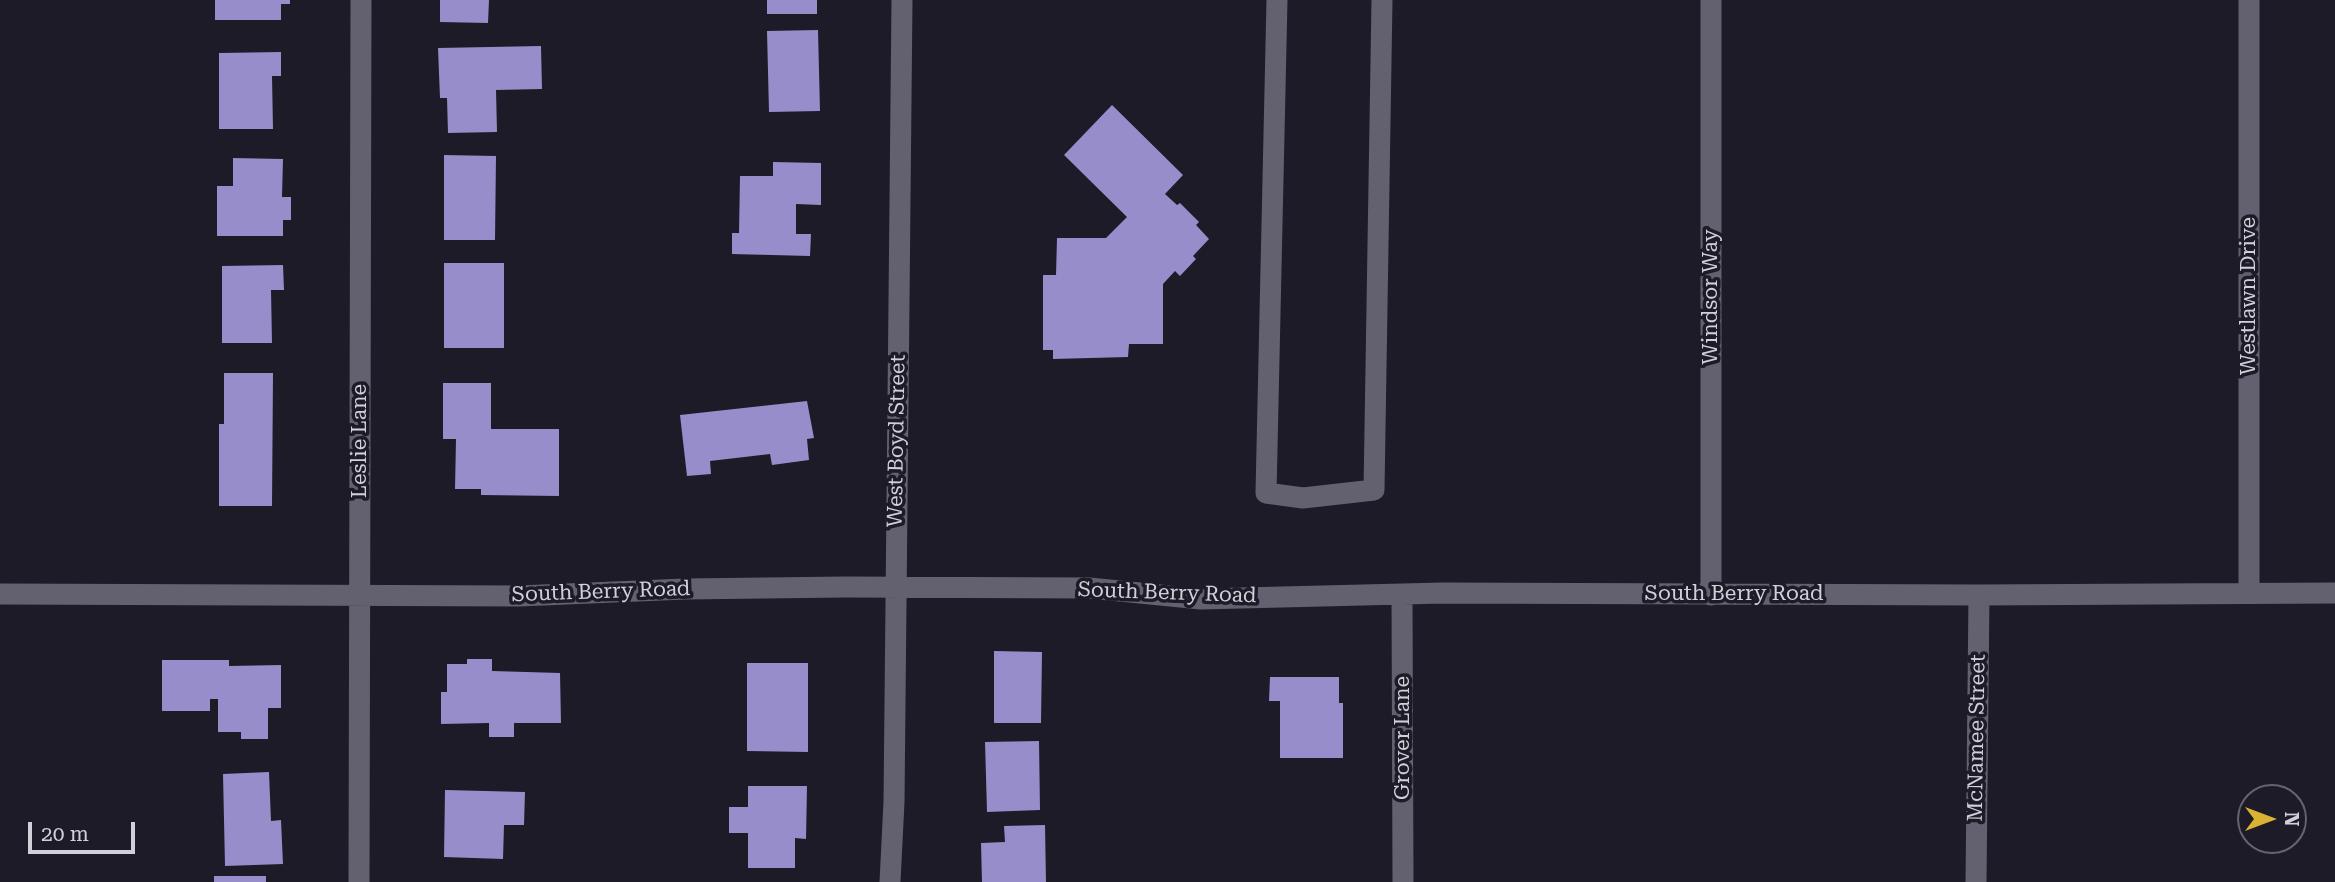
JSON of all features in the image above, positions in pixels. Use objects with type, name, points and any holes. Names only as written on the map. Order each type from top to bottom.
[{"type":"street","name":"Leslie Lane","points":[[359,882],[361,0]]},
{"type":"street","name":"West Boyd Street","points":[[890,882],[894,802],[902,0]]},
{"type":"street","points":[[1277,0],[1266,493],[1303,498],[1374,490],[1382,0]]},
{"type":"street","name":"Windsor Way","points":[[1711,0],[1711,595]]},
{"type":"street","name":"Westlawn Drive","points":[[2249,0],[2249,593]]},
{"type":"street","name":"South Berry Road","points":[[0,594],[519,596],[685,589],[896,588],[1089,588],[1201,598],[1402,595],[2335,593]]},
{"type":"street","name":"Grover Lane","points":[[1402,595],[1403,882]]},
{"type":"street","name":"McNamee Street","points":[[1976,882],[1979,595]]},
{"type":"building","points":[[215,0],[290,0],[290,4],[281,4],[281,20],[215,20]]},
{"type":"building","points":[[440,0],[489,0],[488,23],[440,22]]},
{"type":"building","points":[[767,0],[817,0],[817,14],[767,14]]},
{"type":"building","points":[[818,30],[820,111],[769,112],[767,31]]},
{"type":"building","points":[[541,46],[542,89],[496,90],[497,132],[448,133],[447,98],[440,98],[438,48]]},
{"type":"building","points":[[281,52],[281,76],[272,76],[273,129],[219,129],[219,53]]},
{"type":"building","points":[[1112,105],[1183,175],[1165,194],[1177,205],[1180,203],[1199,222],[1196,225],[1209,239],[1193,256],[1196,259],[1180,276],[1175,271],[1163,284],[1163,344],[1129,344],[1128,357],[1053,359],[1053,350],[1043,350],[1043,275],[1056,275],[1057,238],[1106,238],[1127,217],[1064,155]]},
{"type":"building","points":[[444,155],[496,156],[495,240],[444,240]]},
{"type":"building","points":[[233,158],[283,159],[282,197],[291,197],[291,220],[283,220],[283,236],[217,236],[217,186],[233,186]]},
{"type":"building","points":[[773,162],[821,163],[821,205],[796,204],[796,234],[811,234],[810,256],[732,254],[732,233],[739,233],[740,176],[773,176]]},
{"type":"building","points":[[444,263],[504,263],[504,348],[444,348]]},
{"type":"building","points":[[283,265],[284,290],[271,290],[272,343],[222,343],[222,266]]},
{"type":"building","points":[[224,373],[273,373],[272,506],[219,506],[219,424],[224,424]]},
{"type":"building","points":[[443,383],[491,383],[491,429],[559,429],[559,496],[481,495],[481,489],[455,489],[456,439],[443,439]]},
{"type":"building","points":[[807,401],[814,438],[807,439],[809,460],[772,465],[770,454],[710,461],[711,474],[687,476],[680,415]]},
{"type":"building","points":[[994,651],[1042,652],[1041,723],[994,723]]},
{"type":"building","points":[[467,659],[492,659],[492,671],[560,673],[561,723],[514,723],[514,737],[489,737],[489,723],[441,724],[441,692],[447,692],[447,664],[467,664]]},
{"type":"building","points":[[162,660],[229,660],[229,666],[281,665],[281,708],[268,708],[268,739],[241,739],[241,732],[218,732],[218,699],[210,699],[210,711],[162,711]]},
{"type":"building","points":[[747,663],[808,663],[808,752],[747,751]]},
{"type":"building","points":[[1270,677],[1339,677],[1339,703],[1343,703],[1343,758],[1280,758],[1280,701],[1269,701]]},
{"type":"building","points":[[1039,741],[1040,810],[987,812],[985,742]]},
{"type":"building","points":[[269,772],[271,821],[281,820],[283,864],[225,866],[223,774]]},
{"type":"building","points":[[748,786],[807,786],[806,839],[795,838],[795,868],[748,868],[748,833],[729,833],[729,807],[748,807]]},
{"type":"building","points":[[445,790],[525,792],[524,825],[504,825],[503,859],[444,857]]},
{"type":"building","points":[[1045,825],[1046,882],[982,882],[981,843],[1005,842],[1004,826]]},
{"type":"building","points":[[214,876],[266,876],[266,882],[214,882]]}]
